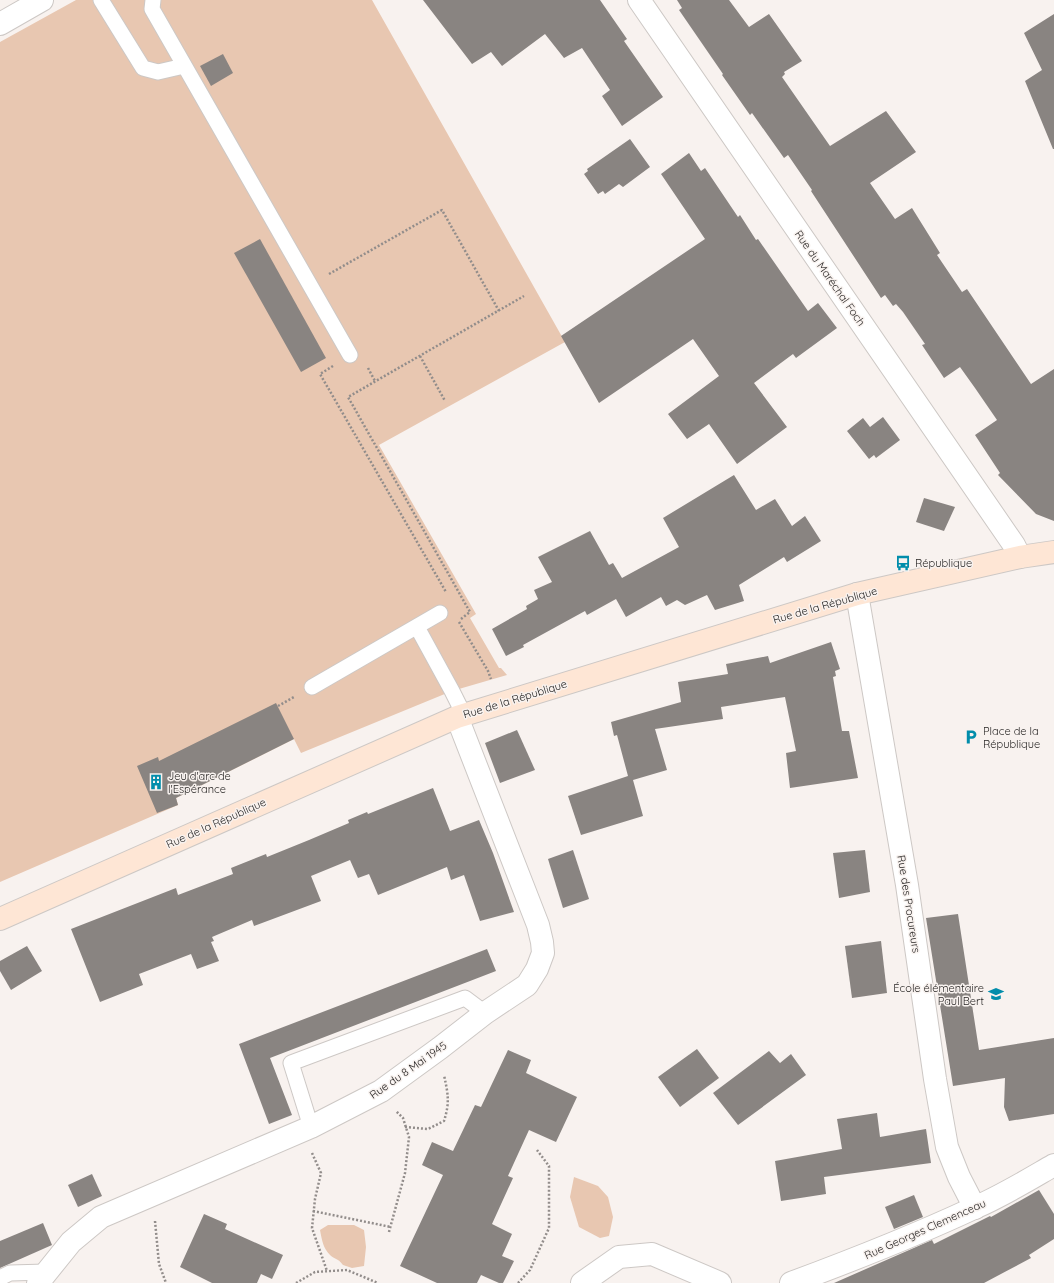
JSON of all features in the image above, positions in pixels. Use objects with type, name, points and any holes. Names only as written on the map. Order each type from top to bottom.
[{"type":"street","points":[[0,24],[42,0]]},
{"type":"street","name":"Rue du Maréchal Foch","points":[[639,0],[1014,545],[1020,557]]},
{"type":"street","name":"Rue de la République","points":[[0,919],[460,716],[857,594],[1020,557],[1054,552]]},
{"type":"street","name":"Rue des Procureurs","points":[[857,594],[906,877],[934,1071],[947,1147],[958,1177],[975,1208]]},
{"type":"street","name":"Rue du 8 Mai 1945","points":[[42,1278],[71,1242],[101,1217],[311,1127],[381,1091],[485,1013],[527,985],[543,953],[538,925],[460,716]]},
{"type":"street","name":"Rue Georges Clemenceau","points":[[791,1283],[853,1260],[975,1208],[1022,1184],[1054,1165]]},
{"type":"street","points":[[582,1283],[619,1257],[652,1254],[720,1283]]},
{"type":"lane","points":[[101,0],[142,68],[158,72],[184,66]]},
{"type":"lane","points":[[153,0],[152,9],[350,355]]},
{"type":"lane","points":[[312,687],[440,613]]},
{"type":"lane","points":[[417,627],[452,691],[460,716]]},
{"type":"lane","points":[[311,1127],[291,1063],[465,998],[485,1013]]},
{"type":"lane","points":[[0,1278],[10,1273],[42,1278]]},
{"type":"path","points":[[326,275],[442,210],[499,311]]},
{"type":"path","points":[[491,679],[488,671],[458,621],[470,612],[348,397],[524,296]]},
{"type":"path","points":[[350,355],[320,374],[454,606],[440,613]]},
{"type":"path","points":[[420,356],[446,401]]},
{"type":"path","points":[[368,368],[375,381]]},
{"type":"path","points":[[405,1127],[428,1129],[444,1121],[448,1107],[448,1095],[440,1048]]},
{"type":"path","points":[[381,1091],[403,1118],[409,1137],[405,1173],[389,1232]]},
{"type":"path","points":[[518,1283],[530,1270],[549,1228],[549,1166],[537,1150]]},
{"type":"path","points":[[322,1173],[315,1199],[312,1228],[327,1271]]},
{"type":"path","points":[[152,1194],[159,1264],[166,1283]]},
{"type":"path","points":[[313,1211],[391,1227]]},
{"type":"path","points":[[296,1283],[315,1272],[347,1270],[378,1283]]},
{"type":"shaded area","points":[[76,0],[372,0],[565,342],[379,445],[476,614],[470,618],[499,668],[501,668],[507,675],[452,691],[301,753],[294,739],[176,798],[178,805],[0,882],[0,42]]},
{"type":"shaded area","points":[[574,1177],[598,1186],[608,1197],[613,1217],[609,1236],[600,1238],[579,1227],[570,1197]]},
{"type":"shaded area","points":[[328,1225],[354,1225],[364,1230],[366,1247],[364,1266],[352,1268],[343,1265],[332,1257],[323,1244],[320,1230]]},
{"type":"building","points":[[423,0],[600,0],[627,39],[624,41],[663,97],[622,126],[602,96],[610,90],[582,48],[564,58],[545,34],[502,66],[491,52],[472,64]]},
{"type":"building","points":[[677,0],[729,0],[749,27],[769,14],[802,61],[784,72],[785,74],[782,77],[830,146],[886,111],[916,152],[870,183],[895,219],[912,208],[940,253],[937,255],[962,292],[967,289],[1031,384],[1054,369],[1054,521],[1036,514],[998,475],[1000,473],[975,435],[997,420],[960,367],[944,378],[922,345],[925,344],[903,312],[896,304],[893,306],[885,295],[881,298],[788,155],[784,158],[752,113],[750,115],[722,75],[723,74],[679,10],[682,8]]},
{"type":"building","points":[[1054,14],[1053,149],[1025,81],[1042,70],[1024,33]]},
{"type":"building","points":[[223,54],[233,73],[211,86],[200,66]]},
{"type":"building","points":[[630,139],[650,167],[623,187],[619,184],[605,194],[603,191],[598,194],[584,174],[588,171],[587,169]]},
{"type":"building","points":[[689,153],[701,171],[705,168],[738,217],[740,215],[756,240],[758,239],[808,311],[818,303],[837,328],[796,358],[793,354],[754,383],[787,427],[737,464],[709,424],[687,439],[668,414],[719,376],[693,339],[599,403],[561,336],[705,239],[661,174]]},
{"type":"building","points":[[260,239],[326,358],[301,372],[234,253]]},
{"type":"building","points":[[883,417],[900,440],[876,458],[874,455],[869,459],[847,431],[863,418],[870,427]]},
{"type":"building","points":[[734,475],[756,510],[775,499],[792,526],[805,516],[821,541],[787,562],[784,557],[739,585],[744,601],[715,610],[707,595],[685,605],[677,600],[666,606],[661,597],[626,617],[616,599],[587,615],[585,611],[506,656],[492,629],[527,609],[526,606],[538,599],[534,590],[552,582],[538,557],[590,531],[609,565],[613,563],[622,578],[679,547],[663,518]]},
{"type":"building","points":[[924,498],[955,507],[944,531],[916,522]]},
{"type":"building","points":[[831,642],[840,669],[835,671],[836,676],[833,677],[842,731],[849,731],[858,778],[790,788],[786,753],[796,751],[785,697],[721,707],[723,719],[655,729],[667,770],[633,780],[643,816],[581,835],[568,796],[628,776],[617,735],[614,736],[611,722],[681,702],[678,682],[728,674],[726,664],[768,656],[770,663]]},
{"type":"building","points":[[276,703],[294,739],[176,798],[178,805],[157,813],[137,766],[158,757],[159,761]]},
{"type":"building","points":[[517,730],[535,770],[500,783],[485,743]]},
{"type":"building","points":[[433,788],[450,831],[479,820],[493,853],[514,912],[480,921],[464,875],[451,880],[447,867],[378,895],[369,874],[358,878],[350,860],[311,876],[321,901],[254,926],[252,920],[212,937],[214,941],[211,942],[219,961],[197,969],[191,954],[139,974],[143,985],[100,1002],[71,929],[176,888],[178,895],[233,874],[231,868],[266,854],[267,857],[349,823],[348,820],[367,812],[368,814]]},
{"type":"building","points":[[573,850],[589,899],[563,908],[548,859]]},
{"type":"building","points":[[865,850],[870,892],[839,898],[833,853]]},
{"type":"building","points":[[958,914],[979,1050],[1054,1038],[1054,1114],[1009,1121],[1004,1107],[1005,1078],[953,1086],[926,918]]},
{"type":"building","points":[[881,941],[887,993],[852,998],[845,946]]},
{"type":"building","points":[[27,946],[42,971],[11,990],[0,971],[0,961]]},
{"type":"building","points":[[487,949],[496,971],[270,1058],[292,1115],[269,1124],[239,1044]]},
{"type":"building","points":[[697,1049],[719,1078],[680,1107],[658,1077]]},
{"type":"building","points":[[508,1050],[531,1060],[526,1073],[577,1097],[556,1142],[529,1130],[508,1176],[513,1178],[492,1224],[512,1234],[502,1256],[514,1261],[503,1283],[499,1283],[481,1275],[477,1283],[437,1283],[400,1266],[443,1175],[422,1165],[432,1142],[453,1151],[475,1105],[481,1107]]},
{"type":"building","points":[[769,1051],[780,1063],[791,1054],[806,1075],[738,1125],[713,1093]]},
{"type":"building","points":[[877,1113],[880,1137],[926,1129],[931,1163],[824,1177],[826,1194],[781,1201],[775,1161],[842,1149],[837,1119]]},
{"type":"building","points":[[92,1174],[102,1196],[78,1207],[68,1185]]},
{"type":"building","points":[[1039,1190],[1054,1214],[1054,1239],[1029,1255],[1031,1258],[984,1283],[834,1283],[932,1240],[934,1244],[990,1216],[991,1217]]},
{"type":"building","points":[[914,1195],[923,1217],[894,1229],[885,1207]]},
{"type":"building","points":[[204,1214],[227,1224],[225,1229],[283,1255],[272,1279],[261,1274],[257,1283],[212,1283],[180,1267]]},
{"type":"building","points":[[43,1223],[52,1245],[0,1268],[0,1241]]},
{"type":"place","name":"République","points":[[903,563]]},
{"type":"place","name":"Place de la République","points":[[971,737]]},
{"type":"place","name":"Jeu d'arc de l'Espérance","points":[[156,782]]},
{"type":"place","name":"École élémentaire Paul Bert","points":[[996,994]]}]
